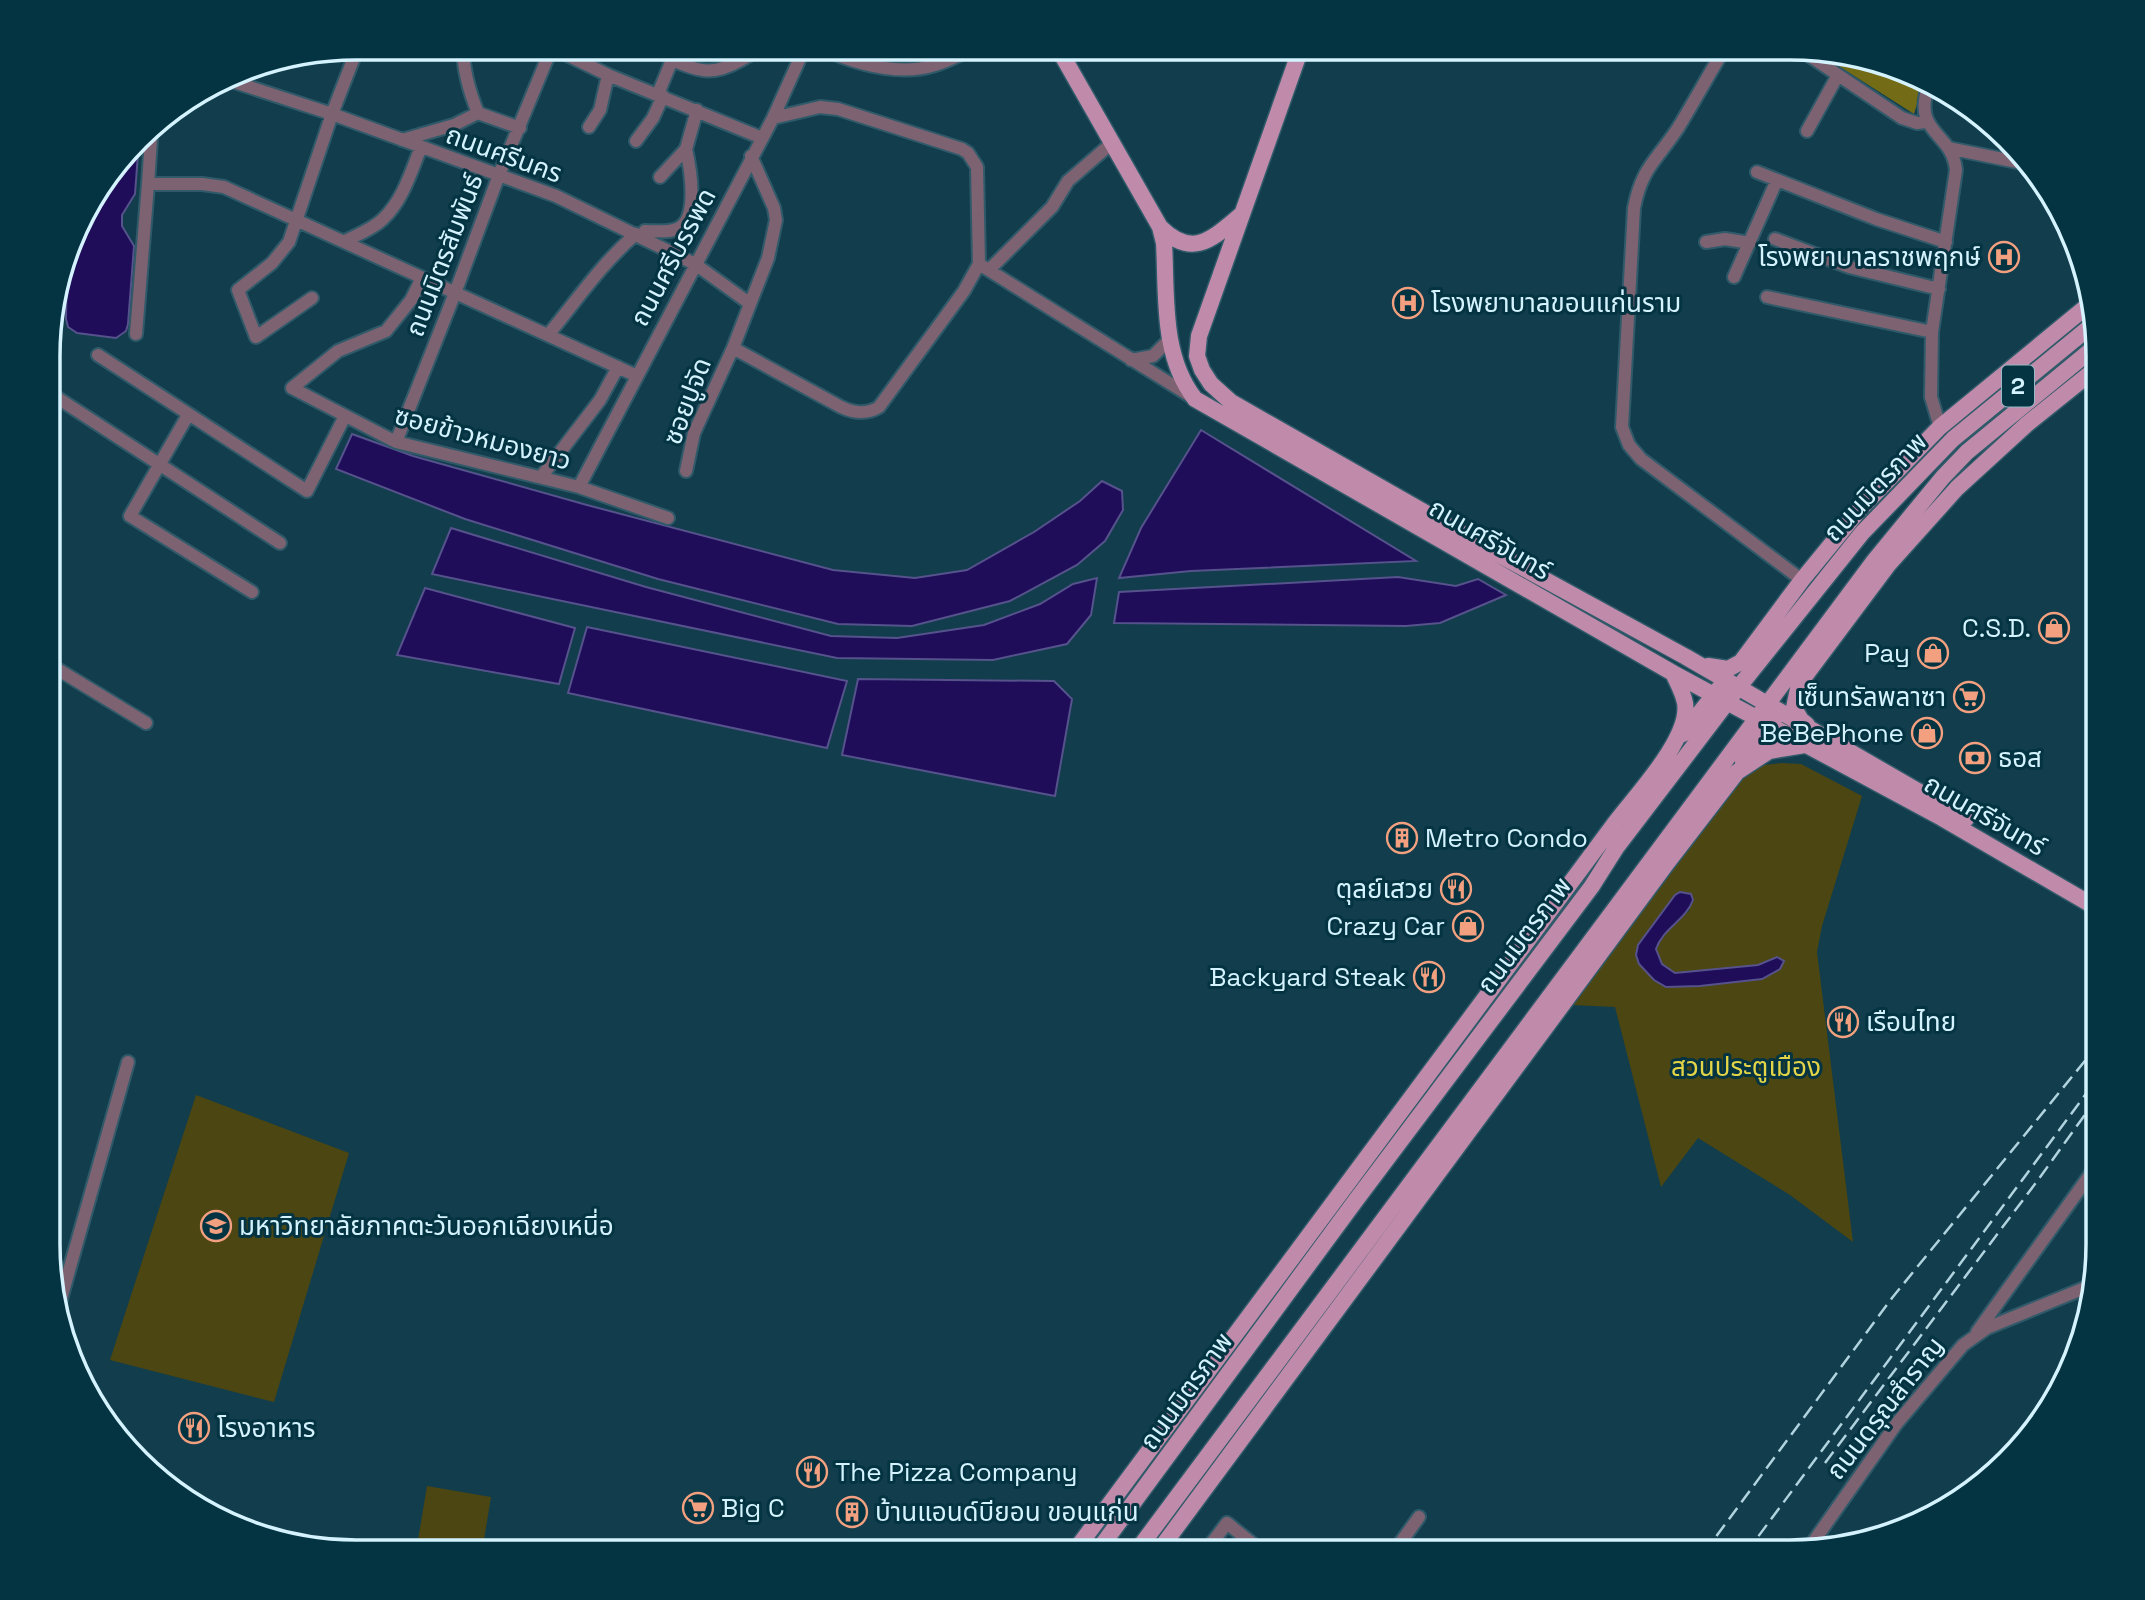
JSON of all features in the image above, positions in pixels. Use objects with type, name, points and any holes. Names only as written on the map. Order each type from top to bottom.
[{"type":"main road","name":"ถนนศรีจันทร์","points":[[1065,60],[1160,227],[1164,243],[1172,356],[1180,376],[1195,399],[1673,673],[1726,691]]},
{"type":"main road","points":[[1160,227],[1171,238],[1198,244],[1217,234],[1242,214],[1297,60]]},
{"type":"main road","name":"ถนนศรีจันทร์","points":[[1242,214],[1199,336],[1197,356],[1211,384],[1231,402],[1686,657],[1726,691],[1768,716],[1805,745],[1942,818],[2086,902]]},
{"type":"main road","name":"ถนนมิตรภาพ","points":[[1106,1540],[1592,886],[1726,691],[1741,662],[1802,580],[1861,508],[1940,427],[2082,310]]},
{"type":"main road","name":"ถนนมิตรภาพ","points":[[1083,1540],[1677,741],[1726,691],[1893,500],[1945,448],[2085,331]]},
{"type":"main road","name":"ถนนมิตรภาพ","points":[[1145,1540],[1620,901],[1768,716],[1894,537],[1958,461],[2086,354]]},
{"type":"main road","name":"2","points":[[1864,597],[1928,519],[1971,474],[2086,377]]},
{"type":"main road","points":[[1831,570],[1861,508]]},
{"type":"main road","points":[[1167,1540],[1662,869],[1737,772],[1768,716],[1799,684],[1864,597],[1894,537]]},
{"type":"main road","points":[[1686,657],[1714,668],[1728,669],[1741,662]]},
{"type":"main road","points":[[1673,673],[1685,703],[1685,721],[1677,741]]},
{"type":"main road","points":[[1799,684],[1794,708],[1801,720],[1816,732]]},
{"type":"main road","name":"ถนนศรีจันทร์","points":[[1768,716],[1816,732],[2086,891]]},
{"type":"main road","points":[[1737,772],[1769,751],[1805,745]]},
{"type":"main road","points":[[1592,886],[1615,822]]},
{"type":"main road","points":[[1620,901],[1662,869]]},
{"type":"main road","points":[[1450,1044],[1479,1035]]},
{"type":"main road","points":[[1388,1158],[1389,1127]]},
{"type":"main road","points":[[1426,1191],[1428,1161]]},
{"type":"main road","points":[[1340,1279],[1366,1271]]},
{"type":"main road","points":[[1206,1375],[1237,1363]]},
{"type":"main road","points":[[1145,1487],[1147,1455]]},
{"type":"street","points":[[312,298],[256,337],[238,290],[272,263],[289,242],[353,60]]},
{"type":"street","points":[[463,60],[478,113]]},
{"type":"street","name":"ถนนมิตรสัมพันธ์","points":[[396,442],[499,176],[547,60]]},
{"type":"street","points":[[577,60],[762,138]]},
{"type":"street","points":[[636,141],[653,118],[672,60],[693,69],[711,72],[740,60]]},
{"type":"street","name":"ถนนศรีบรรพด","points":[[579,487],[773,118],[798,60]]},
{"type":"street","points":[[847,60],[897,68],[937,65],[948,60]]},
{"type":"street","points":[[1718,60],[1676,131],[1648,167],[1638,186],[1634,208],[1622,427],[1629,446],[1641,459],[1802,580]]},
{"type":"street","points":[[1817,61],[1902,118],[1917,124],[1926,122]]},
{"type":"street","points":[[589,127],[600,110],[608,75]]},
{"type":"street","points":[[1807,131],[1838,75]]},
{"type":"street","name":"ถนนศรีนคร","points":[[239,84],[332,114],[556,196],[695,264],[749,303]]},
{"type":"street","points":[[1927,93],[1923,107],[1926,122],[1955,158],[1956,170],[1932,332],[1931,397],[1940,427]]},
{"type":"street","points":[[773,118],[829,107],[968,153],[979,175],[984,267]]},
{"type":"street","points":[[660,177],[686,149],[697,110]]},
{"type":"street","points":[[402,140],[454,125],[478,113],[520,128]]},
{"type":"street","points":[[136,334],[151,142]]},
{"type":"street","points":[[733,348],[841,407],[857,412],[872,411],[879,407],[984,267],[1052,207],[1068,181],[1113,142]]},
{"type":"street","points":[[345,241],[382,221],[396,204],[421,147]]},
{"type":"street","points":[[1948,148],[2013,161]]},
{"type":"street","points":[[548,335],[616,252],[645,231],[676,230],[684,225],[692,200],[692,175],[686,149]]},
{"type":"street","name":"ซอยปูจัด","points":[[686,471],[694,433],[733,348],[768,258],[776,220],[774,208],[751,156]]},
{"type":"street","points":[[1757,172],[1876,219],[1946,242]]},
{"type":"street","points":[[1734,277],[1777,180]]},
{"type":"street","points":[[148,184],[216,185],[296,218],[637,376]]},
{"type":"street","points":[[1706,242],[1725,239],[1750,243]]},
{"type":"street","points":[[1775,239],[1849,267],[1939,289]]},
{"type":"street","points":[[984,267],[1195,399]]},
{"type":"street","name":"ซอยข้าวหมองยาว","points":[[422,278],[411,300],[386,331],[338,351],[292,388],[396,442],[579,487],[668,518]]},
{"type":"street","points":[[1767,298],[1932,332]]},
{"type":"street","points":[[1130,360],[1153,356],[1170,339]]},
{"type":"street","points":[[98,355],[307,491],[345,416]]},
{"type":"street","points":[[541,477],[600,400],[618,367]]},
{"type":"street","points":[[60,400],[280,543]]},
{"type":"street","points":[[188,415],[130,516],[252,592]]},
{"type":"street","points":[[60,671],[146,723]]},
{"type":"street","points":[[63,1291],[128,1062]]},
{"type":"street","points":[[1975,1335],[2086,1179]]},
{"type":"street","name":"ถนนดรุณสำราญ","points":[[1815,1539],[1897,1423],[1963,1345],[1975,1335],[2082,1289]]},
{"type":"street","points":[[1402,1540],[1419,1517]]},
{"type":"street","points":[[1214,1540],[1227,1523],[1248,1540]]},
{"type":"green space","name":"สวนประตูเมือง","points":[[1801,764],[1862,796],[1822,926],[1817,952],[1853,1242],[1790,1195],[1698,1138],[1661,1187],[1615,1007],[1571,1005],[1740,779],[1764,765]],"holes":[[[1675,895],[1690,910],[1666,930],[1656,949],[1662,964],[1675,973],[1758,965],[1777,957],[1780,969],[1762,979],[1700,986],[1636,955],[1638,945]]]},
{"type":"green space","points":[[196,1095],[349,1153],[274,1402],[110,1360]]},
{"type":"green space","points":[[427,1486],[491,1497],[484,1540],[418,1540]]},
{"type":"shaded area","points":[[1834,63],[1885,75],[1921,91],[1914,114]]},
{"type":"shaded area","points":[[138,155],[135,194],[122,215],[122,226],[134,246],[126,331],[116,338],[77,333],[68,327],[66,292],[82,242],[109,191]]},
{"type":"shaded area","points":[[1201,430],[1416,561],[1191,571],[1119,578],[1141,528]]},
{"type":"shaded area","points":[[352,434],[413,456],[833,570],[915,578],[967,570],[1034,532],[1080,501],[1102,481],[1122,491],[1123,510],[1105,541],[1077,565],[1010,601],[912,626],[838,624],[658,579],[465,519],[336,469]]},
{"type":"shaded area","points":[[451,528],[646,587],[831,636],[897,638],[984,625],[1040,604],[1073,584],[1097,578],[1091,615],[1067,644],[993,660],[837,658],[432,574]]},
{"type":"shaded area","points":[[1398,577],[1456,586],[1478,579],[1506,595],[1440,623],[1406,626],[1114,623],[1119,592]]},
{"type":"shaded area","points":[[425,588],[575,628],[559,684],[397,655]]},
{"type":"shaded area","points":[[587,627],[847,681],[827,748],[568,693]]},
{"type":"shaded area","points":[[858,679],[1054,681],[1072,699],[1055,796],[842,755]]},
{"type":"shaded area","points":[[1680,892],[1691,894],[1693,900],[1659,942],[1656,949],[1662,964],[1675,973],[1758,965],[1777,957],[1784,961],[1780,969],[1762,979],[1700,986],[1666,987],[1654,980],[1639,964],[1636,955],[1638,945]]},
{"type":"railway","points":[[1714,1540],[1892,1298],[2086,1060]]},
{"type":"railway","points":[[1756,1540],[2086,1094]]},
{"type":"railway","points":[[1825,1463],[2086,1113]]},
{"type":"place","name":"โรงพยาบาลราชพฤกษ์","points":[[2004,257]]},
{"type":"place","name":"โรงพยาบาลขอนแก่นราม","points":[[1408,303]]},
{"type":"place","name":"C.S.D.","points":[[2054,628]]},
{"type":"place","name":"Pay","points":[[1933,653]]},
{"type":"place","name":"เซ็นทรัลพลาซา","points":[[1969,697]]},
{"type":"place","name":"BeBePhone","points":[[1927,733]]},
{"type":"place","name":"ธอส","points":[[1975,758]]},
{"type":"place","name":"Metro Condo","points":[[1402,838]]},
{"type":"place","name":"ตุลย์เสวย","points":[[1456,889]]},
{"type":"place","name":"Crazy Car","points":[[1468,926]]},
{"type":"place","name":"Backyard Steak","points":[[1429,977]]},
{"type":"place","name":"เรือนไทย","points":[[1843,1022]]},
{"type":"place","name":"มหาวิทยาลัยภาคตะวันออกเฉียงเหนี่อ","points":[[216,1226]]},
{"type":"place","name":"โรงอาหาร","points":[[194,1428]]},
{"type":"place","name":"The Pizza Company","points":[[812,1472]]},
{"type":"place","name":"Big C","points":[[698,1508]]},
{"type":"place","name":"บ้านแอนด์บียอน ขอนแก่น","points":[[852,1512]]}]
